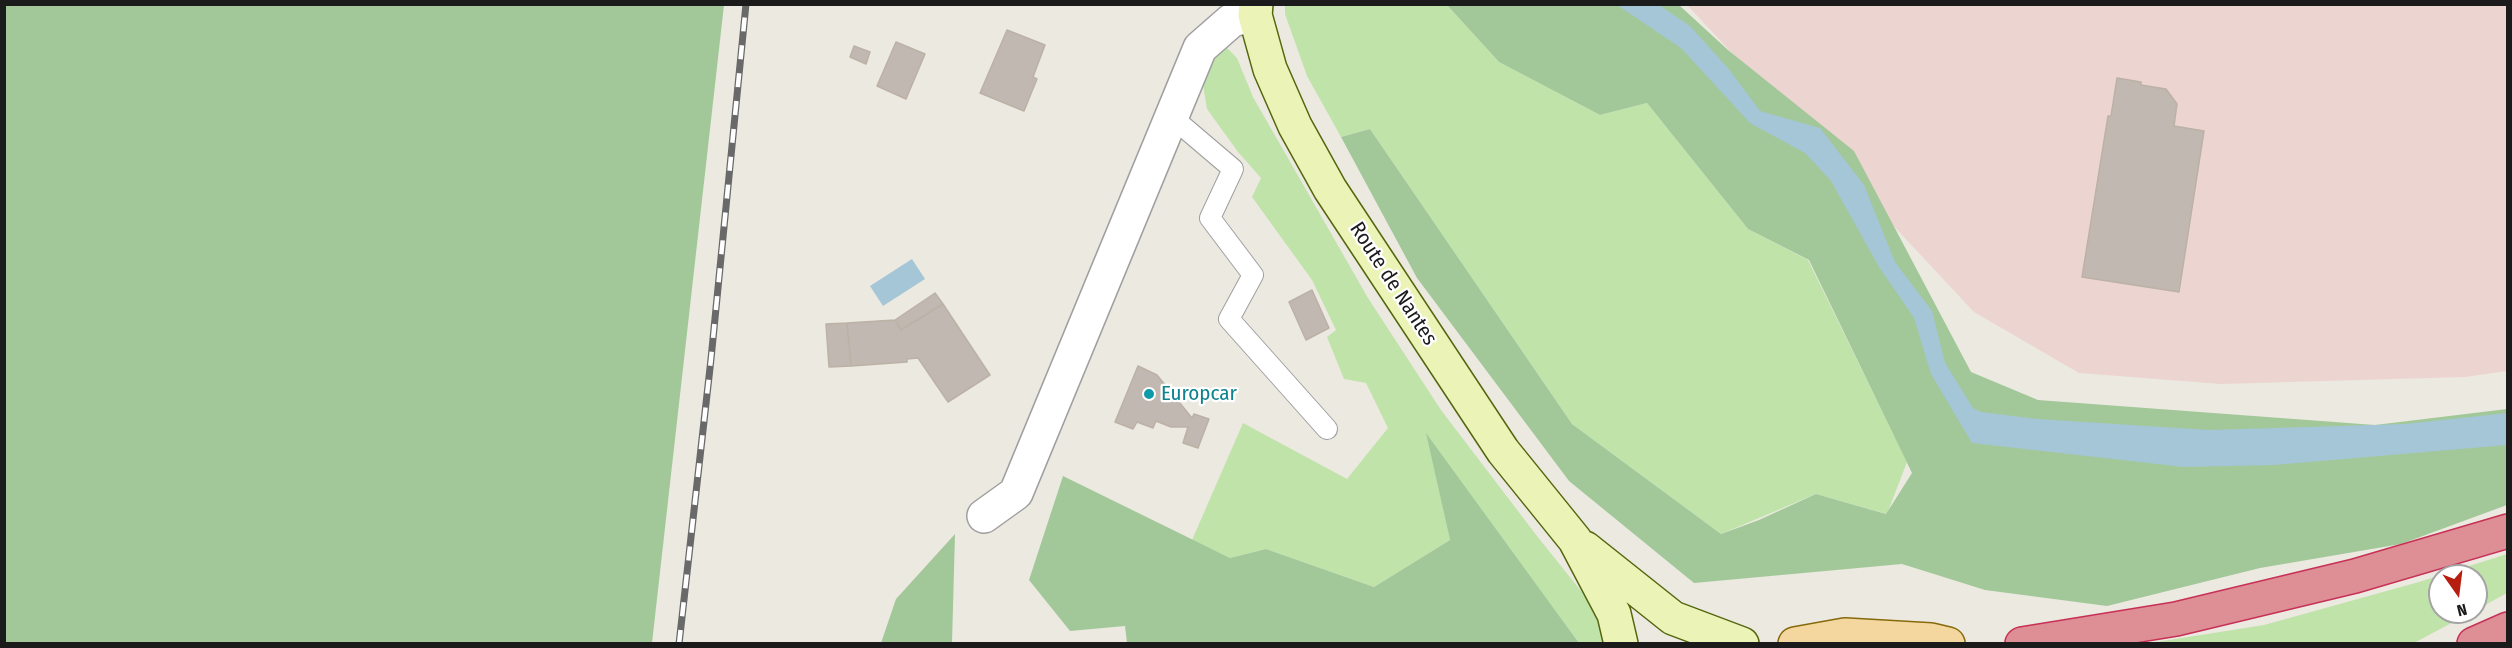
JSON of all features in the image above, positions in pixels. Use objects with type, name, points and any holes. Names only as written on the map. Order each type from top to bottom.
[{"type":"highway","points":[[2022,644],[2176,619],[2355,576],[2508,531]]},
{"type":"highway","points":[[2474,644],[2508,629]]},
{"type":"highway","points":[[2497,644],[2508,636]]},
{"type":"main road","name":"Route de Nantes","points":[[1256,10],[1270,69],[1295,126],[1330,189],[1503,451],[1575,540],[1614,614],[1621,644]]},
{"type":"main road","name":"Route de Nantes","points":[[1575,540],[1672,618],[1742,644]]},
{"type":"main road","points":[[1794,644],[1845,635],[1931,640],[1947,644]]},
{"type":"street","points":[[984,516],[1016,493],[1200,48],[1232,20],[1256,10]]},
{"type":"lane","points":[[1173,118],[1233,169],[1210,218],[1252,275],[1228,319],[1328,429]]},
{"type":"shaded area","points":[[1687,5],[2507,5],[2507,371],[2465,377],[2221,384],[2079,373],[1974,312]]},
{"type":"green space","points":[[4,5],[724,5],[652,643],[5,643]]},
{"type":"green space","points":[[1285,5],[1447,5],[1499,62],[1600,115],[1647,103],[1748,229],[1808,260],[1907,462],[1887,514],[1816,494],[1721,534],[1572,424],[1370,129],[1341,137],[1307,76],[1285,14]]},
{"type":"green space","points":[[1447,5],[1679,5],[1728,50],[1854,151],[1971,372],[2038,400],[2375,425],[2507,409],[2507,505],[2401,544],[2260,568],[2107,606],[1985,590],[1902,564],[1694,583],[1569,481],[1417,278],[1341,137],[1370,129],[1572,424],[1721,534],[1759,520],[1816,494],[1886,514],[1912,473],[1809,260],[1748,229],[1647,103],[1600,115],[1499,62]]},
{"type":"green space","points":[[1224,45],[1237,58],[1253,97],[1368,298],[1441,410],[1597,611],[1610,643],[1579,643],[1427,435],[1450,540],[1374,587],[1266,549],[1230,558],[1192,540],[1243,423],[1347,479],[1388,428],[1366,383],[1344,379],[1327,337],[1336,330],[1312,280],[1252,197],[1261,178],[1238,152],[1207,109],[1203,85],[1212,53]]},
{"type":"green space","points":[[1426,433],[1579,643],[1127,643],[1125,626],[1070,631],[1029,580],[1063,476],[1230,558],[1266,549],[1374,587],[1450,540]]},
{"type":"green space","points":[[955,534],[952,643],[881,643],[896,599]]},
{"type":"green space","points":[[2507,554],[2507,593],[2488,603],[2488,564],[2476,564]]},
{"type":"green space","points":[[2428,579],[2428,624],[2450,624],[2414,643],[2150,643],[2264,625]]},
{"type":"water","points":[[1617,5],[1659,5],[1690,26],[1728,68],[1760,111],[1820,128],[1864,185],[1895,262],[1932,311],[1945,363],[1973,408],[1981,412],[2037,419],[2209,430],[2405,424],[2507,413],[2507,445],[2274,465],[2184,467],[1972,443],[1931,374],[1914,318],[1879,267],[1831,181],[1805,153],[1750,123],[1681,48]]},
{"type":"water","points":[[912,259],[925,279],[883,306],[870,286]]},
{"type":"building","points":[[1007,30],[1045,45],[1033,77],[1037,79],[1024,111],[980,93]]},
{"type":"building","points":[[896,42],[925,54],[906,99],[877,86]]},
{"type":"building","points":[[854,46],[870,52],[866,64],[850,57]]},
{"type":"building","points":[[2117,78],[2166,89],[2177,104],[2174,126],[2204,131],[2179,292],[2082,277],[2108,116],[2111,116]]},
{"type":"building","points":[[1312,290],[1329,328],[1306,340],[1289,302]]},
{"type":"building","points":[[935,293],[943,304],[901,330],[895,320]]},
{"type":"building","points":[[943,304],[990,375],[948,402],[918,358],[907,359],[907,362],[851,366],[847,323],[895,320],[901,330]]},
{"type":"building","points":[[847,323],[851,366],[829,367],[826,324]]},
{"type":"building","name":"Europcar","points":[[1138,366],[1157,375],[1192,418],[1194,414],[1209,419],[1198,448],[1183,443],[1188,427],[1171,427],[1156,421],[1153,428],[1137,422],[1133,429],[1115,422]]},
{"type":"railway","points":[[679,644],[711,359],[746,4]]},
{"type":"place","name":"Europcar","points":[[1149,394]]}]
